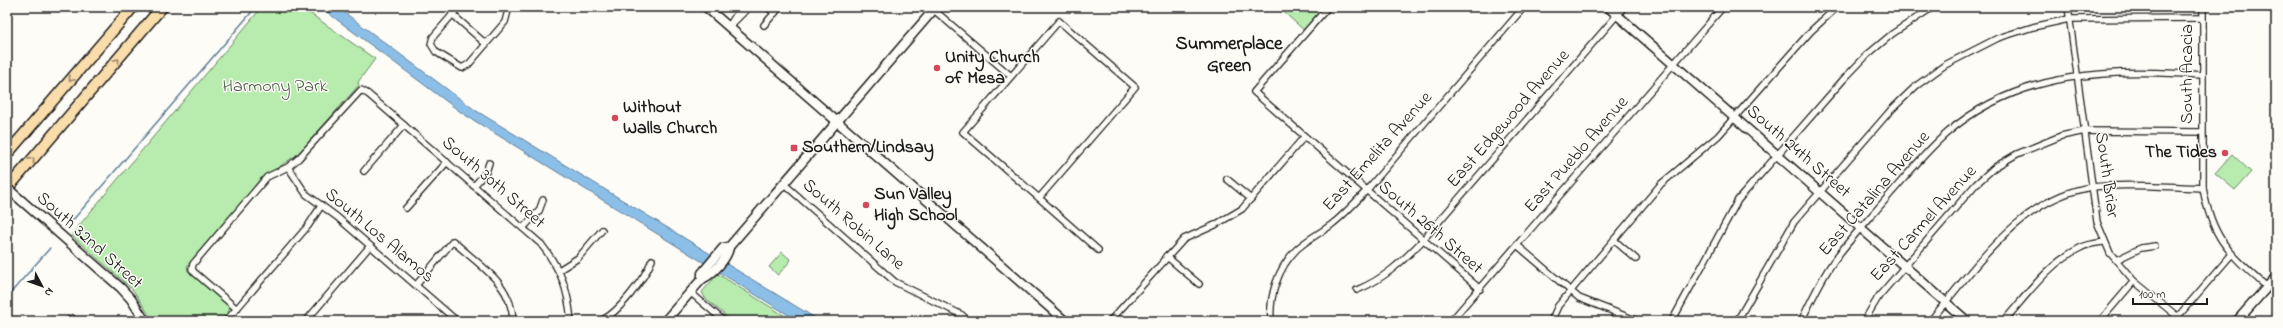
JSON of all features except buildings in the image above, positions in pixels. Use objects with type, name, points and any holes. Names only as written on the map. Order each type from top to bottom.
[{"type":"highway","points":[[7,154],[133,7]]},
{"type":"highway","points":[[7,189],[162,7]]},
{"type":"main road","points":[[706,7],[1065,321]]},
{"type":"main road","name":"South 24th Street","points":[[1608,7],[1967,321]]},
{"type":"main road","points":[[665,321],[702,279],[708,277],[712,267],[720,258],[729,252],[729,247],[783,183],[935,8]]},
{"type":"main road","name":"South 32nd Street","points":[[7,189],[121,288],[131,299],[144,321]]},
{"type":"main road","points":[[2238,321],[2276,277]]},
{"type":"street","points":[[459,7],[433,37],[431,42],[432,48],[462,68],[469,64],[505,22],[508,7]]},
{"type":"street","points":[[729,27],[741,7]]},
{"type":"street","points":[[729,27],[748,7]]},
{"type":"street","points":[[767,7],[775,14]]},
{"type":"street","points":[[764,25],[780,7]]},
{"type":"street","name":"South 26th Street","points":[[1328,7],[1254,92],[1480,289]]},
{"type":"street","name":"East Emelita Avenue","points":[[1271,321],[1271,303],[1275,285],[1283,268],[1295,251],[1331,225],[1366,191],[1524,7]]},
{"type":"street","name":"East Edgewood Avenue","points":[[1357,290],[1372,284],[1401,263],[1423,240],[1624,7]]},
{"type":"street","name":"East Pueblo Avenue","points":[[1451,321],[1723,7]]},
{"type":"street","points":[[1553,317],[1558,306],[1661,184],[1718,136],[1811,31],[1837,7]]},
{"type":"street","points":[[1672,321],[1738,200],[1843,80],[1867,55],[1892,34],[1933,7]]},
{"type":"street","name":"South Briar","points":[[2068,7],[2097,222],[2104,242],[2116,260],[2134,281],[2176,319]]},
{"type":"street","name":"South Acacia","points":[[2203,7],[2203,188],[2209,218],[2214,229],[2232,254],[2267,286]]},
{"type":"street","points":[[935,8],[1011,76]]},
{"type":"street","points":[[452,14],[486,44]]},
{"type":"street","points":[[1737,321],[1794,222],[1890,111],[1916,86],[1945,65],[1998,38],[2033,27],[2070,19],[2202,18]]},
{"type":"street","points":[[1039,198],[1135,87],[1059,21],[963,132],[1098,250]]},
{"type":"street","name":"East Catalina Avenue","points":[[1801,321],[1836,258],[1927,152],[1947,133],[1969,117],[2012,93],[2076,75],[2115,73],[2202,75]]},
{"type":"street","name":"South 30th Street","points":[[288,167],[308,149],[361,90],[404,125],[541,244],[559,270],[567,290],[570,321]]},
{"type":"street","points":[[364,171],[404,125]]},
{"type":"street","name":"East Carmel Avenue","points":[[1864,321],[1879,296],[1903,266],[1976,184],[1995,167],[2037,145],[2061,136],[2085,131],[2202,132]]},
{"type":"street","points":[[1110,321],[1166,256],[1184,239],[1230,217],[1250,199],[1304,137]]},
{"type":"street","points":[[406,208],[447,162]]},
{"type":"street","points":[[474,186],[486,172],[489,163]]},
{"type":"street","points":[[237,309],[192,269],[193,264],[267,178],[288,167]]},
{"type":"street","name":"South Los Alamos","points":[[288,167],[306,194],[338,217],[458,321]]},
{"type":"street","points":[[1227,179],[1250,199]]},
{"type":"street","name":"South Robin Lane","points":[[783,183],[895,282],[962,315],[968,321]]},
{"type":"street","points":[[1930,321],[2021,219],[2037,207],[2055,198],[2070,192],[2093,187],[2203,188]]},
{"type":"street","points":[[523,228],[539,211],[543,200]]},
{"type":"street","points":[[226,321],[308,226],[321,206]]},
{"type":"street","points":[[559,270],[578,258],[592,244],[602,230]]},
{"type":"street","points":[[1614,240],[1636,259]]},
{"type":"street","points":[[416,284],[453,241],[503,287],[510,299],[514,321]]},
{"type":"street","points":[[2004,321],[2051,268],[2065,256],[2082,247],[2104,242]]},
{"type":"street","points":[[1517,245],[1579,298],[1638,321]]},
{"type":"street","points":[[306,321],[370,246]]},
{"type":"street","points":[[2116,260],[2141,248],[2155,246]]},
{"type":"street","points":[[2176,319],[2232,254]]},
{"type":"street","points":[[1166,256],[1199,284]]},
{"type":"street","points":[[601,321],[615,310],[645,275],[652,260]]},
{"type":"street","points":[[2100,321],[2134,281]]},
{"type":"street","points":[[690,292],[724,321]]},
{"type":"street","points":[[1613,321],[1616,313]]},
{"type":"street","points":[[68,321],[72,318],[74,321]]},
{"type":"green space","name":"Harmony Park","points":[[262,7],[301,7],[375,59],[358,82],[359,85],[298,154],[261,179],[187,266],[188,271],[227,304],[230,309],[221,321],[153,321],[133,290],[71,235]]},
{"type":"green space","points":[[1278,7],[1328,7],[1306,32]]},
{"type":"green space","points":[[2232,154],[2251,172],[2235,190],[2215,173]]},
{"type":"green space","points":[[782,252],[791,260],[778,275],[769,267]]},
{"type":"green space","points":[[718,274],[793,321],[732,321],[705,298],[702,292]]},
{"type":"water","points":[[320,7],[337,7],[475,110],[820,321],[798,321],[462,113]]},
{"type":"waterway","points":[[72,221],[256,7]]},
{"type":"waterway","points":[[7,297],[50,248]]},
{"type":"place","name":"Unity Church of Mesa","points":[[937,68]]},
{"type":"place","name":"Without Walls Church","points":[[615,118]]},
{"type":"place","name":"Southern/Lindsay","points":[[794,148]]},
{"type":"place","name":"The Tides","points":[[2225,153]]},
{"type":"place","name":"Sun Valley High School","points":[[866,205]]},
{"type":"district","name":"Summerplace Green","points":[[1229,55]]}]
